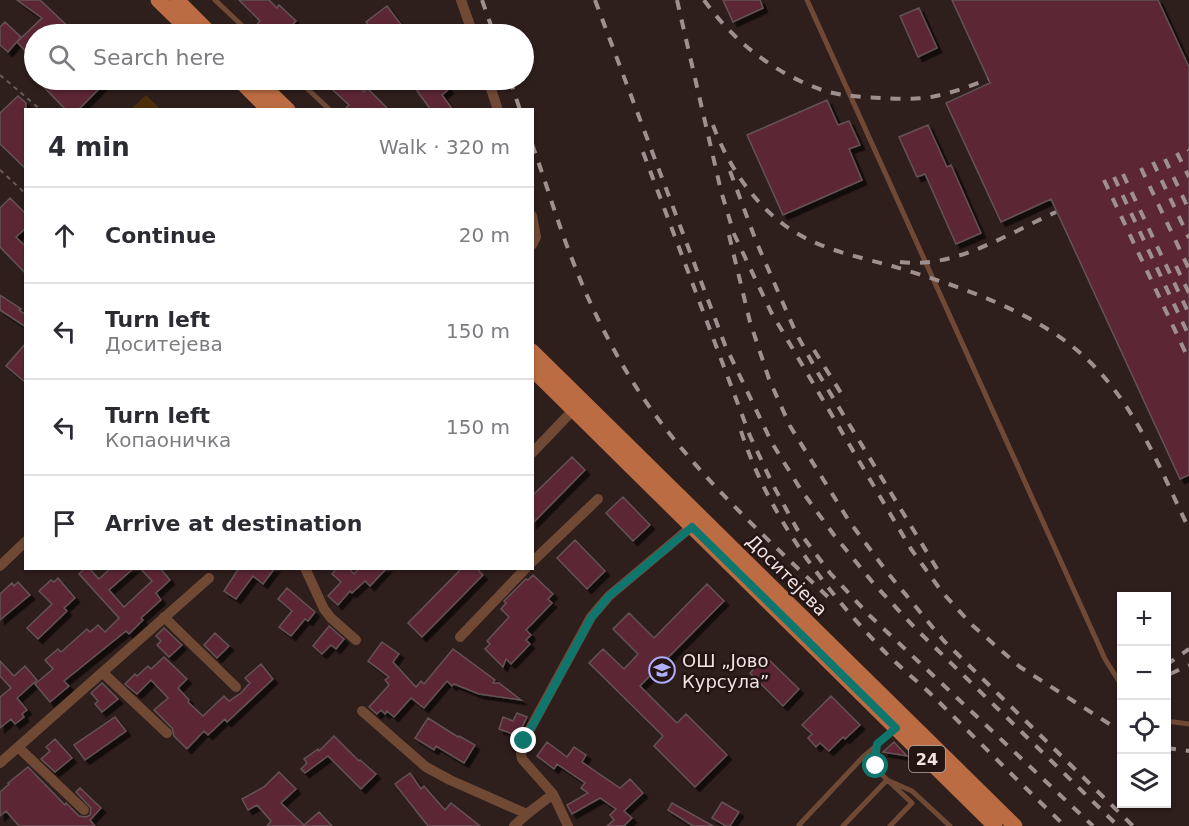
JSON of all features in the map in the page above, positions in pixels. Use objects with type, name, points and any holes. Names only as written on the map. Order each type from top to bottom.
[{"type":"main road","points":[[158,0],[183,24]]},
{"type":"main road","points":[[177,0],[202,24]]},
{"type":"main road","points":[[249,90],[267,108]]},
{"type":"main road","points":[[267,90],[286,108]]},
{"type":"main road","name":"Доситејева","points":[[534,353],[578,405],[697,522],[1015,826]]},
{"type":"main road","name":"Доситејева","points":[[534,371],[578,405]]},
{"type":"main road","name":"Доситејева","points":[[697,522],[896,728],[995,826]]},
{"type":"street","points":[[462,0],[470,24]]},
{"type":"street","points":[[491,90],[497,108]]},
{"type":"street","points":[[534,221],[536,237],[534,240]]},
{"type":"street","points":[[534,451],[578,405]]},
{"type":"street","points":[[534,560],[598,499]]},
{"type":"street","points":[[568,826],[553,794],[522,759],[521,751],[529,731],[591,618],[609,596],[697,522]]},
{"type":"street","points":[[0,566],[24,543]]},
{"type":"street","points":[[306,570],[324,609],[356,640]]},
{"type":"street","points":[[460,637],[524,570]]},
{"type":"street","points":[[0,763],[209,578]]},
{"type":"street","points":[[165,617],[236,687]]},
{"type":"street","points":[[103,673],[166,733]]},
{"type":"street","points":[[362,711],[426,767],[527,814]]},
{"type":"street","points":[[18,747],[84,810]]},
{"type":"street","points":[[514,826],[553,794]]},
{"type":"lane","points":[[215,0],[240,24]]},
{"type":"lane","points":[[807,0],[1106,659],[1117,678]]},
{"type":"lane","points":[[309,90],[328,108]]},
{"type":"lane","points":[[1171,722],[1189,724]]},
{"type":"lane","points":[[800,826],[863,757],[896,728]]},
{"type":"lane","points":[[877,744],[875,760],[877,770]]},
{"type":"lane","points":[[863,757],[912,803],[890,826]]},
{"type":"lane","points":[[843,826],[887,780]]},
{"type":"lane","points":[[887,780],[912,791],[931,806],[950,826]]},
{"type":"path","points":[[0,75],[39,108]]},
{"type":"path","points":[[0,170],[24,192]]},
{"type":"shaded area","points":[[146,95],[159,108],[132,108]]},
{"type":"building","points":[[17,0],[40,0],[65,24],[36,24],[42,18]]},
{"type":"building","points":[[239,0],[269,0],[277,8],[279,5],[296,21],[293,24],[258,24],[260,21]]},
{"type":"building","points":[[723,0],[760,0],[763,8],[733,22]]},
{"type":"building","points":[[952,0],[1158,0],[1189,67],[1189,475],[1180,479],[1051,199],[1001,222],[946,103],[990,83]]},
{"type":"building","points":[[387,6],[400,24],[368,24],[366,22]]},
{"type":"building","points":[[919,8],[937,48],[918,57],[900,16]]},
{"type":"building","points":[[5,22],[21,37],[8,52],[0,45],[0,27]]},
{"type":"building","points":[[24,35],[24,49],[17,42]]},
{"type":"building","points":[[47,90],[98,90],[80,108],[64,108]]},
{"type":"building","points":[[333,90],[362,90],[364,92],[369,90],[387,108],[346,108],[349,105]]},
{"type":"building","points":[[416,90],[448,90],[442,95],[452,108],[430,108]]},
{"type":"building","points":[[18,96],[26,103],[26,108],[24,108],[24,167],[0,144],[0,113]]},
{"type":"building","points":[[827,100],[838,125],[849,121],[860,145],[849,149],[862,180],[783,215],[747,135]]},
{"type":"building","points":[[928,125],[947,167],[951,165],[981,233],[956,244],[925,174],[917,177],[899,137]]},
{"type":"building","points":[[10,198],[24,212],[24,230],[16,237],[24,245],[24,272],[0,247],[0,208]]},
{"type":"building","points":[[0,295],[21,309],[19,310],[24,314],[24,326],[0,310]]},
{"type":"building","points":[[24,345],[24,381],[6,366]]},
{"type":"building","points":[[572,457],[585,470],[534,522],[534,494]]},
{"type":"building","points":[[623,497],[650,525],[633,541],[606,513]]},
{"type":"building","points":[[575,540],[605,571],[587,589],[557,558]]},
{"type":"building","points":[[83,570],[91,570],[99,579],[109,570],[132,570],[109,590],[124,607],[152,581],[142,570],[162,570],[170,580],[156,593],[161,600],[141,618],[143,620],[129,634],[126,631],[64,681],[69,686],[50,702],[35,684],[53,669],[45,660],[58,649],[61,652],[87,629],[90,632],[98,625],[105,632],[119,618],[79,574]]},
{"type":"building","points":[[238,570],[274,570],[263,584],[253,576],[236,599],[224,591]]},
{"type":"building","points":[[335,570],[350,570],[354,574],[358,570],[385,570],[370,586],[365,581],[352,593],[350,591],[338,605],[328,596],[341,582],[332,574]]},
{"type":"building","points":[[460,570],[478,570],[483,575],[422,637],[408,623]]},
{"type":"building","points":[[533,575],[553,594],[548,599],[552,603],[526,630],[531,635],[526,640],[530,644],[511,664],[506,659],[503,667],[485,649],[490,644],[487,641],[509,617],[501,609],[506,603],[504,601]]},
{"type":"building","points":[[58,578],[75,598],[64,608],[67,611],[38,639],[27,628],[52,604],[39,591],[51,580],[54,582]]},
{"type":"building","points":[[18,582],[30,595],[0,620],[0,594],[12,583],[14,586]]},
{"type":"building","points":[[707,584],[724,601],[640,686],[677,723],[686,714],[727,755],[695,787],[654,746],[663,736],[589,663],[603,649],[624,669],[638,654],[613,629],[629,613],[654,638]]},
{"type":"building","points":[[287,588],[315,612],[308,621],[305,619],[291,636],[279,627],[292,611],[278,599]]},
{"type":"building","points":[[329,626],[344,639],[336,649],[331,645],[322,654],[313,646]]},
{"type":"building","points":[[164,628],[182,645],[169,657],[157,645],[161,641],[156,636]]},
{"type":"building","points":[[215,633],[229,646],[217,658],[204,645]]},
{"type":"building","points":[[382,642],[399,654],[393,662],[416,687],[421,681],[424,684],[453,649],[495,680],[493,683],[499,683],[521,700],[479,694],[454,684],[452,686],[447,681],[424,708],[411,698],[394,717],[387,711],[385,714],[381,710],[377,714],[369,707],[389,685],[385,680],[389,677],[368,661]]},
{"type":"building","points":[[164,657],[187,679],[178,688],[189,700],[188,702],[203,716],[224,696],[229,701],[241,693],[250,683],[245,678],[261,664],[273,679],[227,722],[225,719],[208,735],[204,731],[187,749],[174,736],[172,728],[154,710],[168,698],[151,680],[137,694],[125,684],[135,674],[137,676],[148,666],[151,669]]},
{"type":"building","points":[[766,657],[799,689],[783,706],[750,673]]},
{"type":"building","points":[[0,661],[14,676],[25,666],[37,680],[17,698],[27,710],[22,714],[24,717],[15,724],[11,719],[0,728],[0,697],[11,688],[0,676]]},
{"type":"building","points":[[102,683],[118,699],[102,712],[95,704],[98,701],[91,693]]},
{"type":"building","points":[[831,696],[860,725],[829,751],[820,743],[816,747],[808,738],[812,734],[802,725]]},
{"type":"building","points":[[517,713],[527,717],[518,736],[499,729],[503,717],[513,721]]},
{"type":"building","points":[[115,717],[126,731],[85,760],[74,745]]},
{"type":"building","points":[[428,718],[475,745],[464,763],[436,746],[434,750],[415,738]]},
{"type":"building","points":[[334,736],[376,774],[361,789],[328,756],[305,773],[301,769],[307,763],[304,759],[318,749],[319,751]]},
{"type":"building","points":[[55,739],[72,758],[55,772],[41,759],[50,751],[46,747]]},
{"type":"building","points":[[547,742],[567,757],[574,747],[586,755],[582,762],[620,788],[630,779],[643,793],[624,811],[632,818],[624,826],[607,826],[614,820],[610,815],[616,809],[600,798],[572,814],[567,805],[588,793],[581,788],[585,783],[557,764],[554,769],[537,756]]},
{"type":"building","points":[[894,742],[907,756],[883,752]]},
{"type":"building","points":[[28,767],[65,805],[66,803],[79,816],[86,817],[90,815],[91,808],[76,792],[80,788],[101,808],[90,820],[95,826],[19,826],[6,811],[0,816],[0,792]]},
{"type":"building","points":[[279,772],[296,789],[281,803],[304,825],[319,812],[332,826],[267,826],[271,821],[257,805],[248,810],[242,799],[264,787]]},
{"type":"building","points":[[410,773],[421,789],[424,786],[445,810],[451,803],[480,826],[428,826],[395,784]]},
{"type":"building","points":[[722,802],[739,812],[730,826],[712,818]]},
{"type":"building","points":[[672,803],[713,826],[693,826],[668,810]]},
{"type":"railway","points":[[482,0],[490,24]]},
{"type":"railway","points":[[595,0],[725,345],[772,443],[801,490],[874,584],[916,629],[1118,826]]},
{"type":"railway","points":[[677,0],[721,191],[734,234],[771,312],[911,549],[942,592],[972,625],[1020,667],[1117,729]]},
{"type":"railway","points":[[704,0],[728,29],[756,54],[787,75],[829,92],[867,97],[923,98],[949,93],[988,79]]},
{"type":"railway","points":[[513,90],[519,108]]},
{"type":"railway","points":[[713,125],[725,153],[750,192],[771,214],[795,232],[835,250],[971,292],[1023,315],[1070,344],[1107,380],[1135,420],[1189,529]]},
{"type":"railway","points":[[534,150],[582,284],[612,347],[638,390],[703,473],[829,598]]},
{"type":"railway","points":[[643,152],[750,436],[797,529],[830,573],[869,615],[1093,826]]},
{"type":"railway","points":[[1177,153],[1189,177]]},
{"type":"railway","points":[[1165,159],[1189,210]]},
{"type":"railway","points":[[1153,162],[1189,238]]},
{"type":"railway","points":[[1141,168],[1189,269]]},
{"type":"railway","points":[[730,171],[756,241],[796,333],[942,577]]},
{"type":"railway","points":[[1123,174],[1189,314]]},
{"type":"railway","points":[[1114,177],[1189,336]]},
{"type":"railway","points":[[1104,180],[1189,360]]},
{"type":"railway","points":[[900,262],[920,263],[961,255],[1056,212]]},
{"type":"railway","points":[[729,235],[750,322],[769,379],[790,426],[849,521],[887,572],[944,641],[1133,826]]},
{"type":"railway","points":[[1176,266],[1189,293]]},
{"type":"railway","points":[[814,350],[846,401]]},
{"type":"railway","points":[[741,431],[752,462],[782,520],[838,600],[888,655],[931,694],[1065,826]]},
{"type":"railway","points":[[1171,662],[1189,649]]},
{"type":"railway","points":[[1171,674],[1189,665]]},
{"type":"railway","points":[[1171,749],[1189,751]]},
{"type":"place","name":"ОШ „Јово Курсула”","points":[[662,670]]},
{"type":"route","points":[[524,741],[591,618],[609,596],[692,527],[896,728],[877,744],[876,766]]}]
